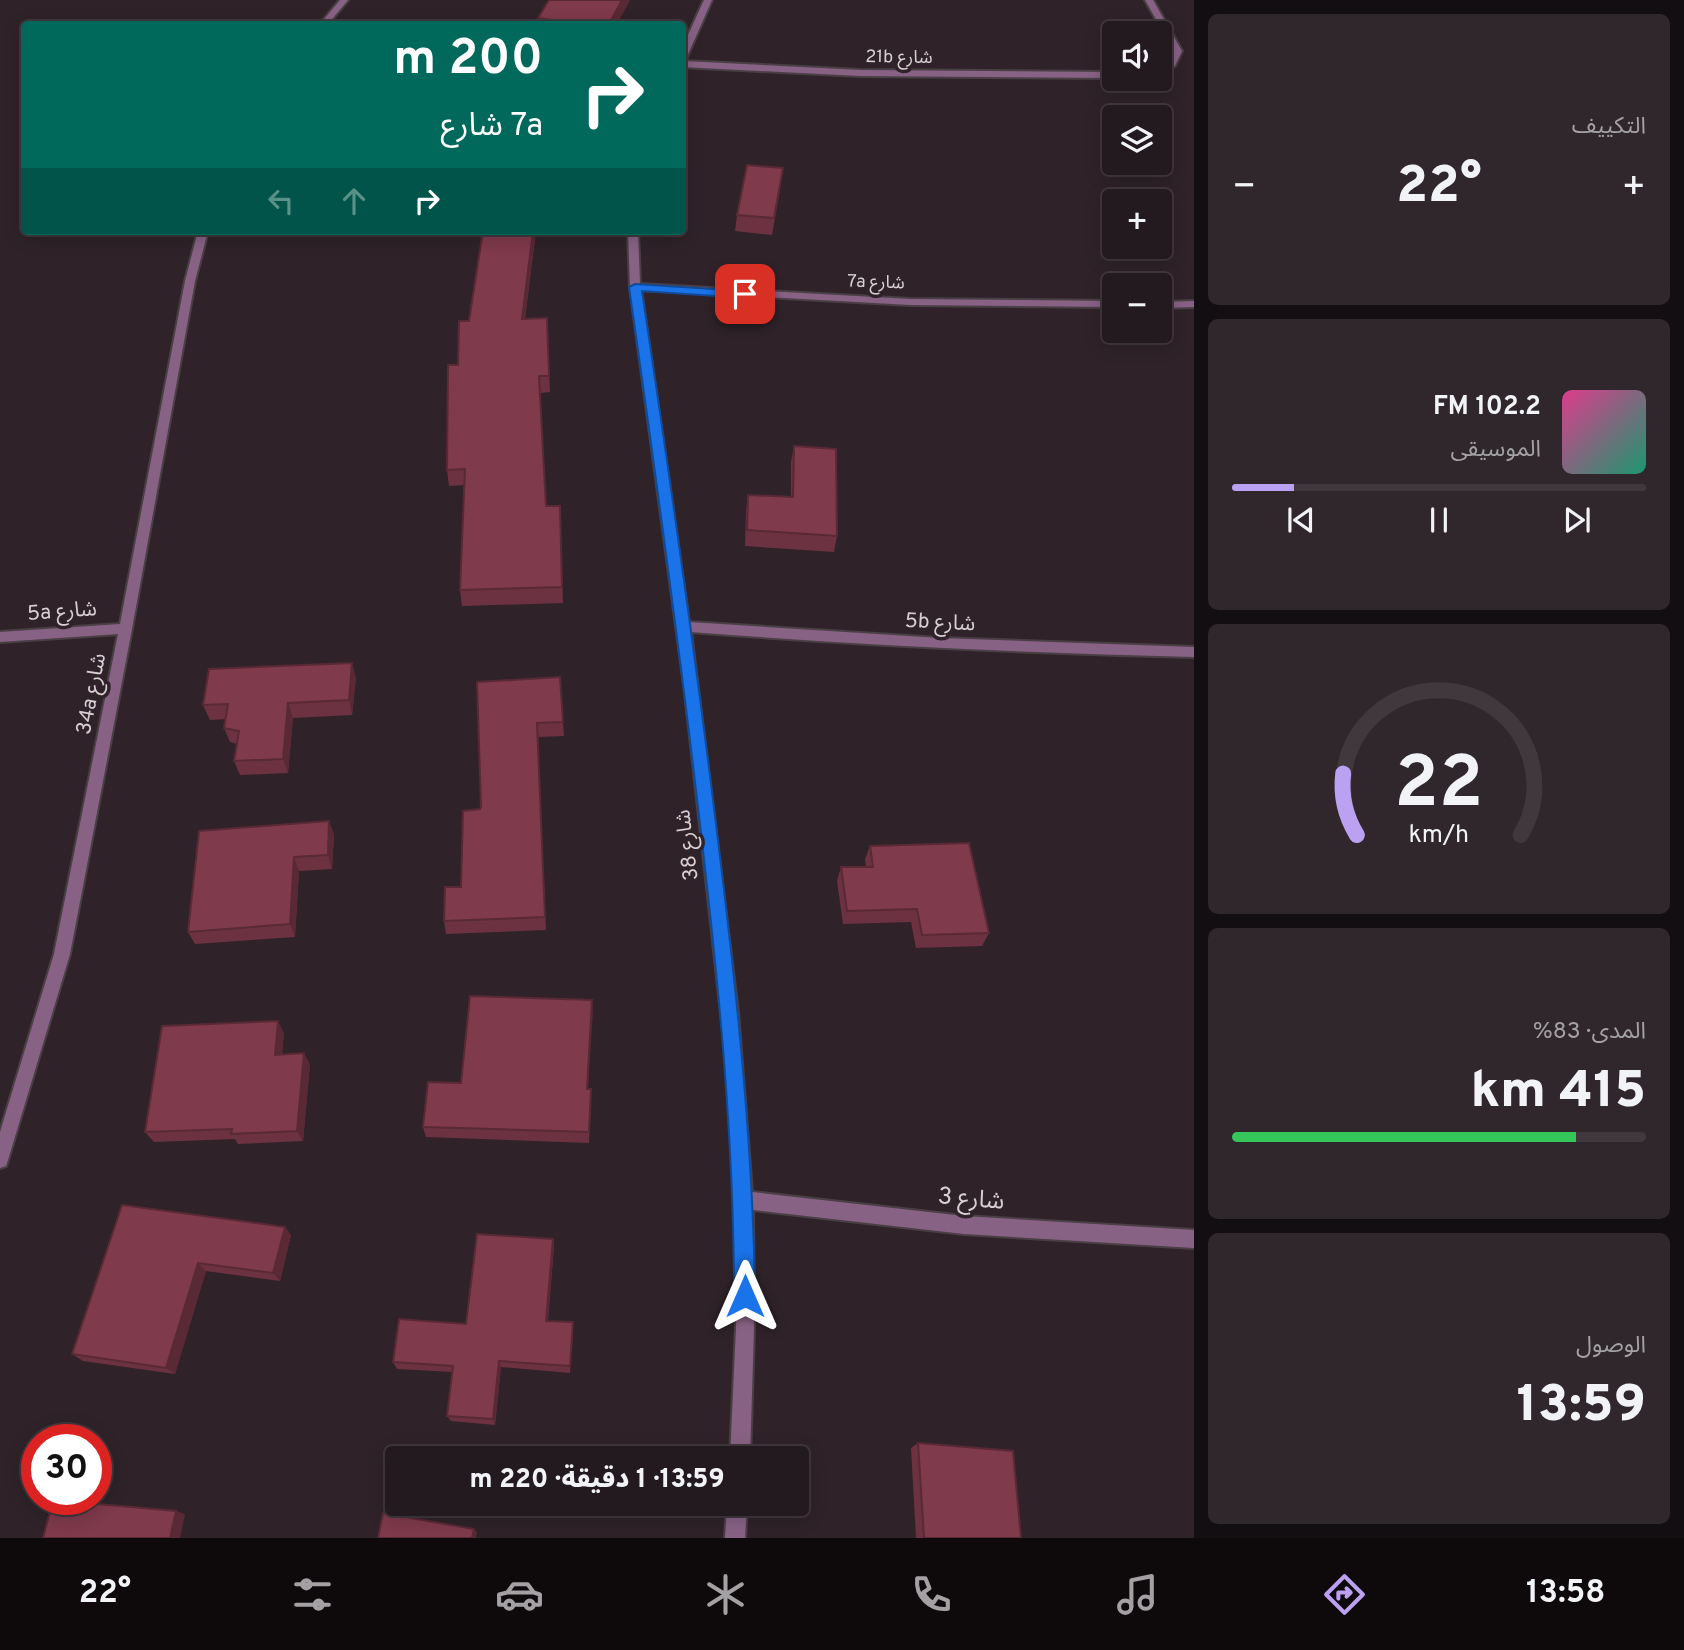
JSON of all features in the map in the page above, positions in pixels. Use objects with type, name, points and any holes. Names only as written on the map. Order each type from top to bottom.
[{"type":"street","points":[[326,21],[344,0]]},
{"type":"street","points":[[686,52],[708,0]]},
{"type":"street","points":[[1149,0],[1161,21]]},
{"type":"street","points":[[1172,40],[1178,51],[1172,66]]},
{"type":"street","name":"21b شارع","points":[[686,61],[886,74],[1102,75]]},
{"type":"street","name":"34a شارع","points":[[0,1160],[62,954],[126,629],[190,281],[202,235]]},
{"type":"street","name":"شارع 38","points":[[633,235],[635,287],[685,627],[731,1015],[744,1200],[745,1320],[740,1446]]},
{"type":"street","name":"7a شارع","points":[[635,287],[910,302],[1102,304]]},
{"type":"street","points":[[1172,304],[1194,304]]},
{"type":"street","name":"5b شارع","points":[[685,627],[992,647],[1194,652]]},
{"type":"street","name":"5a شارع","points":[[0,637],[126,629]]},
{"type":"street","name":"شارع 3","points":[[744,1200],[964,1225],[1194,1239]]},
{"type":"street","points":[[735,1538],[736,1516]]},
{"type":"building","points":[[549,0],[622,0],[611,21],[538,18]]},
{"type":"building","points":[[747,165],[783,168],[774,218],[737,215]]},
{"type":"building","points":[[482,235],[532,235],[522,319],[547,318],[549,376],[539,376],[546,506],[560,506],[562,587],[460,590],[465,469],[447,470],[448,365],[458,365],[459,321],[469,321]]},
{"type":"building","points":[[794,446],[836,449],[837,536],[747,530],[748,495],[793,497]]},
{"type":"building","points":[[352,663],[349,700],[288,703],[283,759],[234,761],[239,731],[224,728],[228,704],[203,705],[209,669]]},
{"type":"building","points":[[560,677],[563,722],[537,723],[545,917],[444,921],[445,887],[461,887],[463,811],[480,809],[481,806],[477,682]]},
{"type":"building","points":[[329,821],[328,855],[294,857],[290,924],[188,932],[199,831]]},
{"type":"building","points":[[969,843],[989,933],[922,935],[917,909],[847,911],[841,867],[873,867],[870,846]]},
{"type":"building","points":[[470,996],[592,1000],[587,1089],[591,1089],[589,1132],[423,1127],[428,1082],[461,1083]]},
{"type":"building","points":[[278,1021],[275,1055],[304,1053],[297,1131],[231,1134],[232,1129],[145,1132],[162,1026]]},
{"type":"building","points":[[122,1205],[285,1227],[273,1273],[198,1263],[166,1368],[72,1354]]},
{"type":"building","points":[[477,1234],[553,1239],[546,1321],[573,1322],[570,1366],[499,1361],[493,1419],[447,1416],[453,1366],[393,1362],[399,1319],[466,1324]]},
{"type":"building","points":[[918,1443],[1013,1451],[1021,1538],[924,1538]]},
{"type":"building","points":[[112,1505],[176,1511],[170,1538],[43,1538],[49,1515],[112,1515]]},
{"type":"building","points":[[383,1513],[385,1516],[400,1516],[474,1529],[472,1538],[378,1538]]},
{"type":"route","points":[[745,294],[635,287],[685,627],[731,1015],[744,1200],[745,1296]]}]
